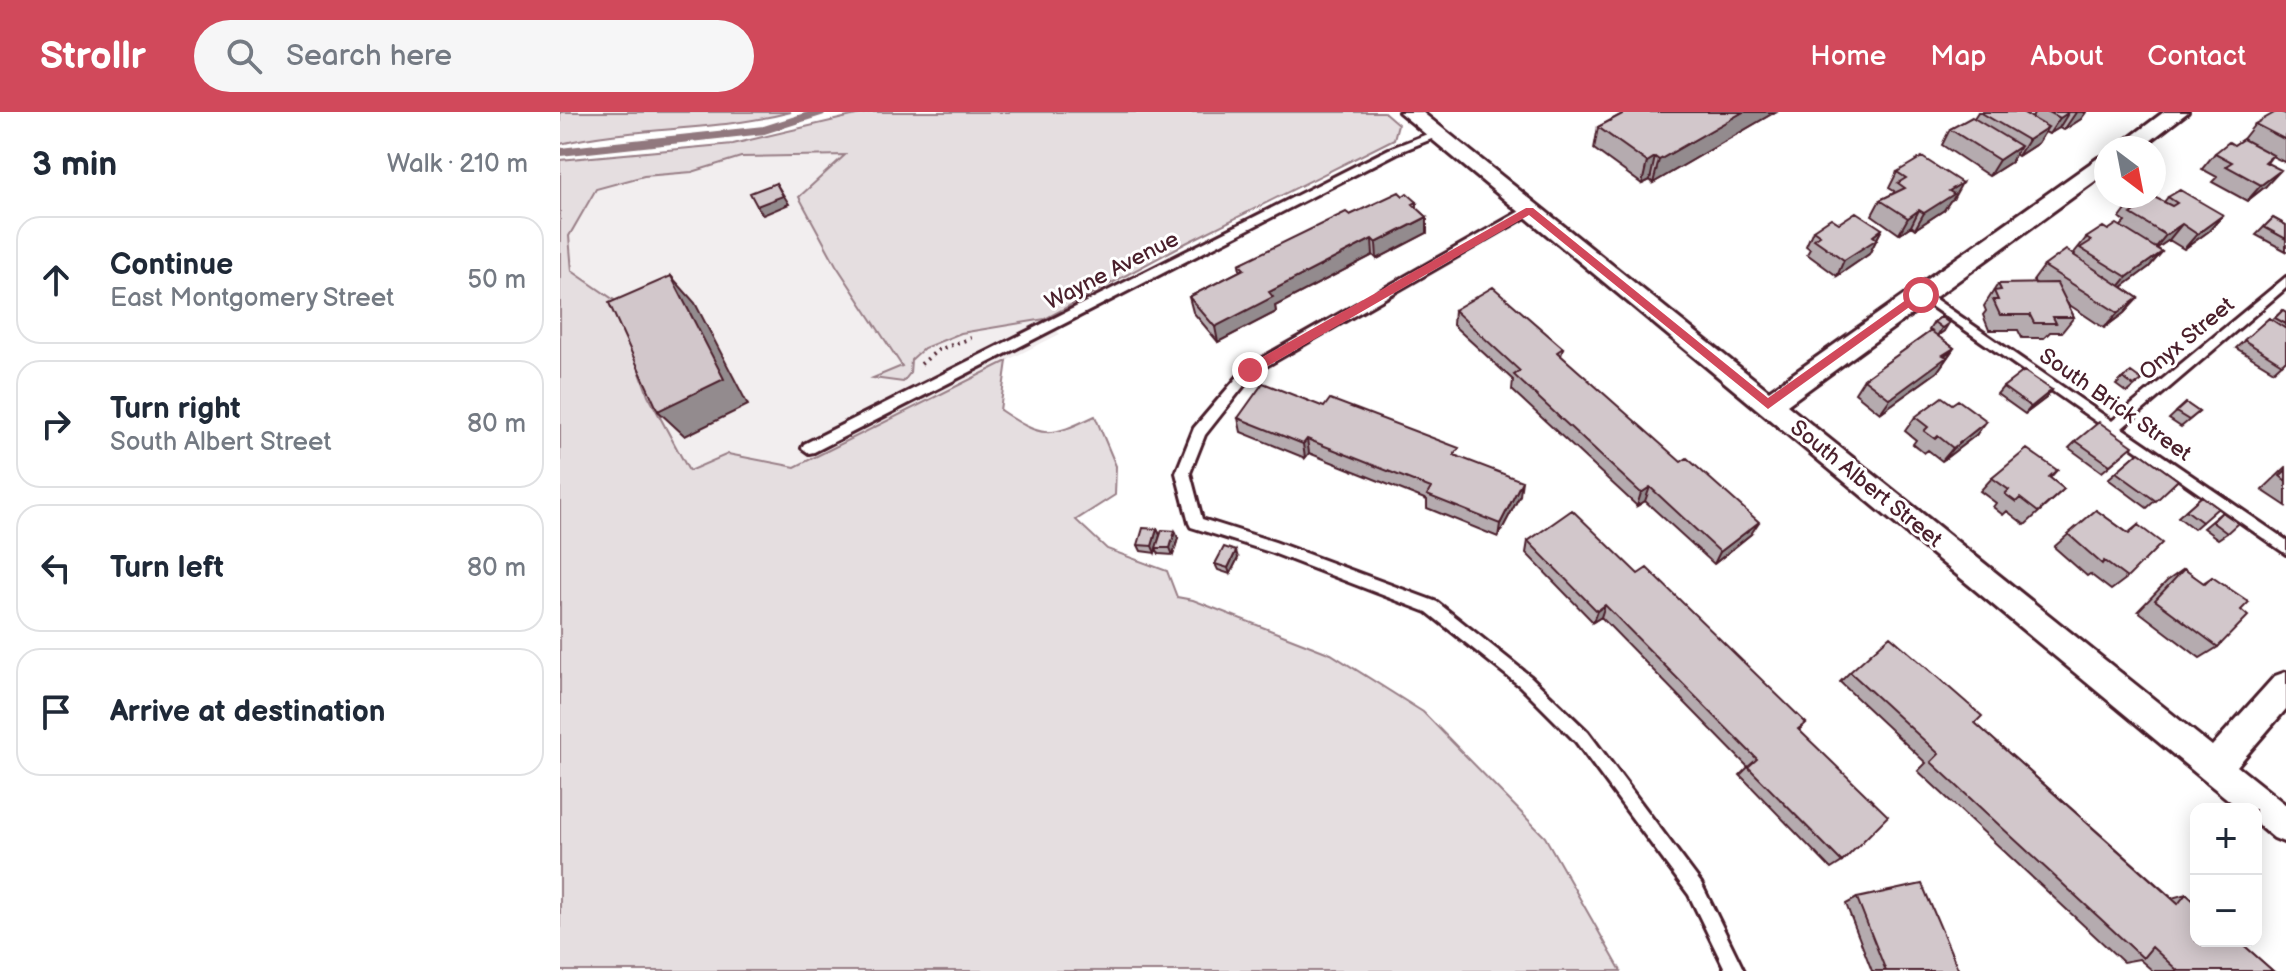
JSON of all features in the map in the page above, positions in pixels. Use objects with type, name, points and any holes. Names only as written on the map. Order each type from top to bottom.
[{"type":"street","name":"South Albert Street","points":[[1409,112],[2286,826]]},
{"type":"street","points":[[2144,136],[2178,112]]},
{"type":"street","points":[[1768,405],[2094,172]]},
{"type":"street","points":[[2214,768],[2286,686]]},
{"type":"lane","name":"Wayne Avenue","points":[[809,448],[1393,151],[1435,134]]},
{"type":"lane","points":[[1529,210],[1250,370],[1199,432],[1183,473],[1196,523],[1275,548],[1432,607],[1525,681],[1582,737],[1695,889],[1735,971]]},
{"type":"lane","name":"Onyx Street","points":[[2113,428],[2286,281]]},
{"type":"lane","name":"South Brick Street","points":[[1921,295],[2286,548]]},
{"type":"shaded area","points":[[560,112],[791,112],[734,123],[617,134],[560,144]]},
{"type":"shaded area","points":[[869,112],[1384,112],[1398,124],[1394,139],[1186,243],[1045,319],[961,333],[924,348],[911,360],[910,373],[903,382],[873,378],[902,366],[836,265],[799,197],[845,155],[741,157],[692,172],[644,176],[596,189],[569,236],[572,271],[614,300],[648,395],[689,471],[728,454],[795,467],[1007,361],[1000,410],[1027,426],[1046,432],[1067,428],[1095,416],[1116,466],[1115,495],[1076,520],[1107,549],[1167,571],[1177,597],[1193,600],[1331,654],[1423,712],[1545,837],[1621,971],[560,971],[560,160],[733,144]]},
{"type":"shaded area","points":[[846,155],[799,197],[836,265],[903,367],[874,379],[910,373],[911,361],[924,348],[961,333],[1045,319],[1060,334],[795,467],[729,454],[689,471],[648,395],[614,300],[572,271],[569,236],[595,189],[644,176],[692,172],[741,157]]},
{"type":"building","points":[[1626,112],[1743,112],[1659,160],[1655,157],[1647,162],[1598,127]]},
{"type":"building","points":[[1980,112],[2022,112],[2048,127],[2028,140]]},
{"type":"building","points":[[2049,112],[2069,112],[2060,118]]},
{"type":"building","points":[[2276,112],[2286,114],[2286,140],[2255,124]]},
{"type":"building","points":[[1972,117],[2020,146],[1999,160],[1950,129]]},
{"type":"building","points":[[2243,139],[2273,155],[2265,162],[2281,170],[2261,185],[2226,166],[2232,162],[2215,153],[2229,142],[2234,145]]},
{"type":"building","points":[[1922,157],[1962,183],[1949,191],[1954,194],[1924,213],[1919,210],[1908,218],[1880,200],[1905,188],[1898,183],[1906,178],[1897,172]]},
{"type":"building","points":[[776,183],[783,196],[757,206],[750,193]]},
{"type":"building","points":[[2180,190],[2223,215],[2197,234],[2182,224],[2166,235],[2131,214],[2140,208],[2166,208],[2166,203],[2172,206],[2177,203],[2168,197]]},
{"type":"building","points":[[1399,192],[1403,196],[1407,193],[1417,202],[1413,204],[1427,217],[1376,243],[1372,239],[1269,292],[1273,297],[1215,327],[1189,297],[1244,269],[1239,264],[1346,212],[1350,215]]},
{"type":"building","points":[[1856,212],[1882,229],[1873,236],[1877,239],[1844,260],[1814,239],[1820,235],[1813,230],[1831,218],[1839,223]]},
{"type":"building","points":[[2273,218],[2286,225],[2286,239],[2264,227]]},
{"type":"building","points":[[2117,224],[2162,252],[2127,277],[2080,248],[2091,241],[2086,238],[2103,227],[2108,230]]},
{"type":"building","points":[[2066,250],[2138,298],[2118,313],[2044,266]]},
{"type":"building","points":[[671,276],[724,379],[658,411],[609,303]]},
{"type":"building","points":[[2057,283],[2074,317],[2053,317],[2056,323],[2034,323],[2030,315],[2000,315],[1993,300],[1998,300],[1994,291],[2001,290],[1998,284]]},
{"type":"building","points":[[1493,287],[1563,348],[1557,352],[1681,462],[1687,458],[1759,522],[1720,552],[1650,487],[1641,493],[1514,375],[1520,371],[1454,310]]},
{"type":"building","points":[[2283,310],[2286,312],[2286,324],[2275,318]]},
{"type":"building","points":[[1941,317],[1949,323],[1942,328],[1934,322]]},
{"type":"building","points":[[2269,318],[2286,329],[2286,360],[2282,364],[2244,340]]},
{"type":"building","points":[[1931,331],[1954,348],[1943,355],[1947,357],[1890,399],[1864,379]]},
{"type":"building","points":[[2024,371],[2052,390],[2031,407],[2003,387]]},
{"type":"building","points":[[2131,372],[2142,380],[2134,386],[2123,378]]},
{"type":"building","points":[[1263,383],[1324,407],[1330,399],[1459,448],[1454,455],[1522,481],[1500,524],[1427,495],[1431,488],[1307,439],[1303,444],[1238,418]]},
{"type":"building","points":[[1942,397],[1952,404],[1958,400],[1987,421],[1953,448],[1938,436],[1935,439],[1924,431],[1928,427],[1915,417]]},
{"type":"building","points":[[2186,403],[2199,412],[2189,420],[2176,412]]},
{"type":"building","points":[[2099,422],[2133,446],[2110,465],[2076,441]]},
{"type":"building","points":[[2027,449],[2057,470],[2049,477],[2064,489],[2038,512],[2020,498],[2016,502],[2005,494],[2009,490],[1992,478]]},
{"type":"building","points":[[2139,452],[2178,480],[2156,501],[2116,472]]},
{"type":"building","points":[[2202,496],[2218,508],[2202,522],[2186,510]]},
{"type":"building","points":[[1572,510],[1638,574],[1647,568],[1806,723],[1798,729],[1888,816],[1842,862],[1748,767],[1757,759],[1605,605],[1597,611],[1528,541]]},
{"type":"building","points":[[2096,510],[2129,534],[2138,525],[2162,543],[2127,578],[2104,561],[2102,564],[2068,534]]},
{"type":"building","points":[[2222,512],[2238,523],[2227,533],[2212,522]]},
{"type":"building","points":[[1143,528],[1157,529],[1152,546],[1138,545]]},
{"type":"building","points":[[1162,530],[1175,531],[1170,548],[1156,548]]},
{"type":"building","points":[[1224,547],[1236,551],[1228,568],[1215,564]]},
{"type":"building","points":[[2184,569],[2205,584],[2212,577],[2249,602],[2241,610],[2248,616],[2218,647],[2155,600]]},
{"type":"building","points":[[1890,636],[1982,716],[1975,723],[2178,904],[2186,894],[2190,898],[2190,947],[2246,947],[2273,971],[2178,971],[2152,947],[2143,958],[1931,762],[1939,754],[1850,672]]},
{"type":"building","points":[[1922,884],[1959,971],[1886,971],[1857,898]]},
{"type":"waterway","points":[[560,152],[764,130],[821,112]]},
{"type":"route","points":[[1250,370],[1529,210],[1768,405],[1921,295]]}]
